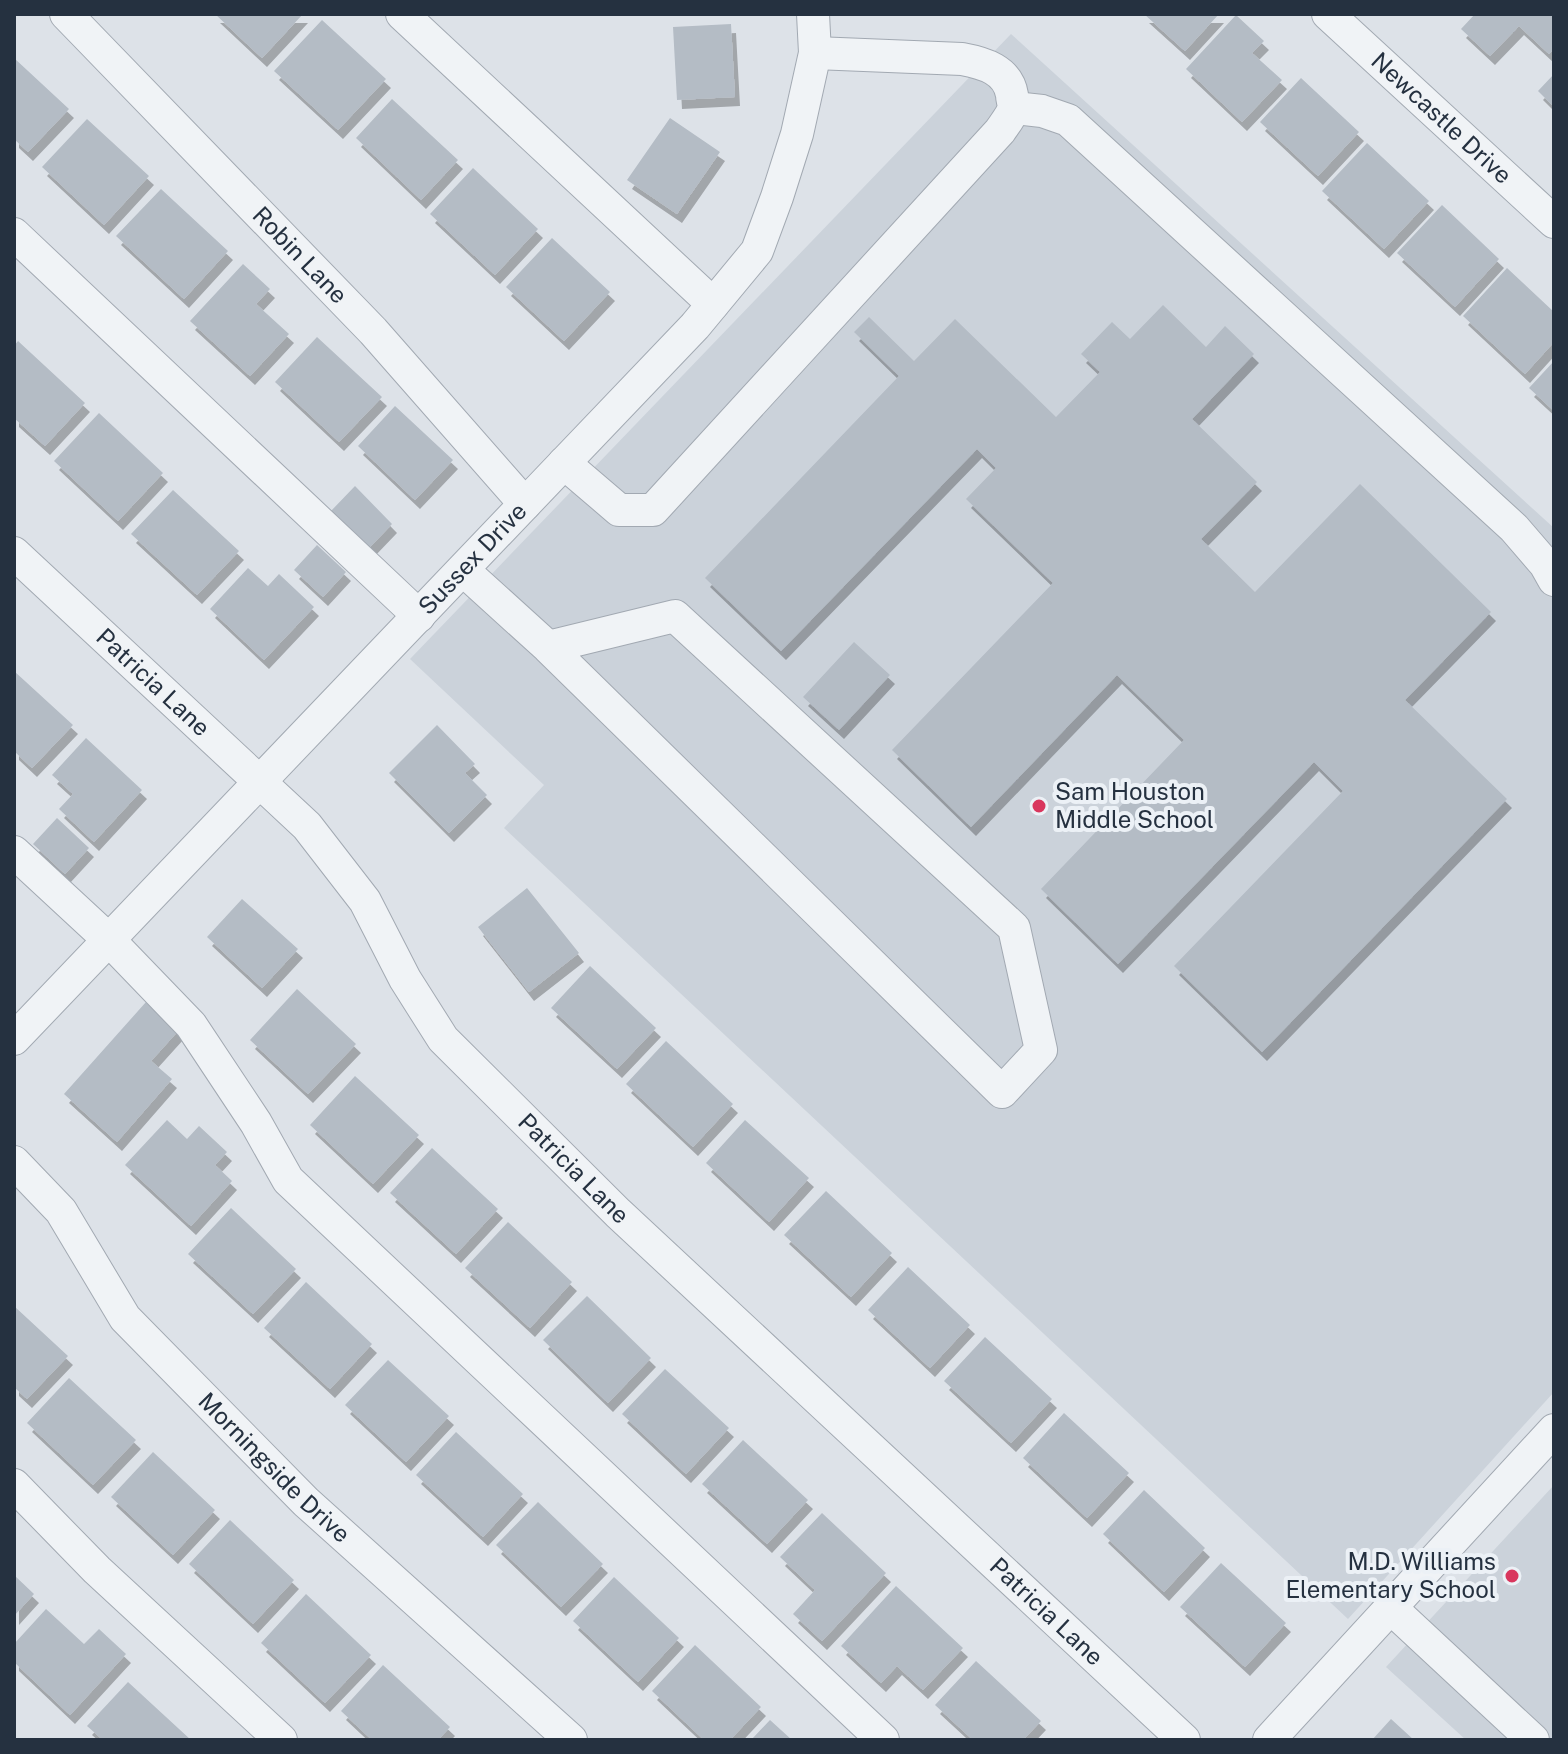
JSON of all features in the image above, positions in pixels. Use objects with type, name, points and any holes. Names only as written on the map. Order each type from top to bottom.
[{"type":"street","name":"Robin Lane","points":[[66,14],[373,331],[525,504]]},
{"type":"street","points":[[402,14],[713,304]]},
{"type":"street","name":"Sussex Drive","points":[[14,1039],[564,463],[713,304],[757,251],[797,134],[815,53],[813,14]]},
{"type":"street","name":"Newcastle Drive","points":[[1328,14],[1554,222]]},
{"type":"street","points":[[564,463],[619,510],[653,510],[989,143],[1014,108],[1010,87],[1004,77],[995,69],[976,62],[815,53]]},
{"type":"street","points":[[1014,108],[1042,111],[1068,120],[1514,528],[1545,564],[1554,580]]},
{"type":"street","points":[[14,234],[419,616]]},
{"type":"street","name":"Patricia Lane","points":[[14,553],[307,826],[365,901],[405,979],[443,1039],[618,1213],[1184,1740]]},
{"type":"street","points":[[463,570],[548,647],[1002,1092],[1041,1050],[1014,928],[675,616],[548,647]]},
{"type":"street","points":[[14,852],[109,940],[191,1025],[256,1123],[288,1180],[883,1740]]},
{"type":"street","name":"Morningside Drive","points":[[14,1162],[61,1211],[125,1318],[306,1502],[571,1740]]},
{"type":"street","points":[[1269,1740],[1554,1430]]},
{"type":"street","points":[[14,1485],[97,1570],[281,1740]]},
{"type":"street","points":[[1391,1608],[1533,1740]]},
{"type":"shaded area","name":"Sam Houston Middle School","points":[[1011,34],[1554,528],[1554,1392],[1348,1619],[504,828],[544,785],[410,659]]},
{"type":"shaded area","name":"M.D. Williams Elementary School","points":[[1554,1485],[1554,1740],[1466,1740],[1386,1667]]},
{"type":"building","points":[[215,14],[303,14],[262,58]]},
{"type":"building","points":[[1144,14],[1219,14],[1185,51]]},
{"type":"building","points":[[1475,14],[1554,14],[1554,49],[1549,54],[1519,26],[1490,56],[1461,29]]},
{"type":"building","points":[[1236,15],[1264,41],[1252,53],[1282,80],[1242,122],[1186,69]]},
{"type":"building","points":[[322,20],[386,79],[338,130],[274,71]]},
{"type":"building","points":[[731,24],[735,97],[677,100],[673,27]]},
{"type":"building","points":[[14,58],[69,109],[28,152],[14,139]]},
{"type":"building","points":[[1554,74],[1554,107],[1538,91]]},
{"type":"building","points":[[1301,78],[1359,132],[1318,176],[1260,122]]},
{"type":"building","points":[[392,99],[458,160],[421,200],[356,138]]},
{"type":"building","points":[[670,118],[720,152],[677,214],[627,180]]},
{"type":"building","points":[[87,119],[149,176],[104,225],[42,167]]},
{"type":"building","points":[[1367,143],[1429,201],[1384,249],[1322,191]]},
{"type":"building","points":[[473,168],[538,229],[495,275],[430,214]]},
{"type":"building","points":[[161,189],[228,251],[184,299],[116,236]]},
{"type":"building","points":[[1442,205],[1499,259],[1455,307],[1397,253]]},
{"type":"building","points":[[552,238],[610,292],[564,341],[506,287]]},
{"type":"building","points":[[243,264],[270,289],[256,304],[289,334],[250,376],[190,321]]},
{"type":"building","points":[[1507,268],[1554,312],[1554,342],[1525,374],[1463,316]]},
{"type":"building","points":[[1163,305],[1206,347],[1225,326],[1254,354],[1192,419],[1257,482],[1201,539],[1255,592],[1360,484],[1491,612],[1405,700],[1507,799],[1262,1052],[1174,966],[1343,791],[1314,762],[1118,964],[1041,889],[1184,740],[1117,675],[971,827],[892,750],[1053,583],[966,499],[996,468],[977,449],[781,651],[705,578],[899,376],[854,332],[869,317],[914,361],[955,319],[1056,417],[1100,372],[1081,354],[1112,322],[1130,339]]},
{"type":"building","points":[[317,337],[382,397],[339,442],[275,382]]},
{"type":"building","points":[[18,341],[85,403],[45,446],[14,418],[14,346]]},
{"type":"building","points":[[1554,361],[1554,411],[1529,388]]},
{"type":"building","points":[[395,406],[453,460],[415,500],[358,446]]},
{"type":"building","points":[[99,413],[163,473],[118,521],[54,461]]},
{"type":"building","points":[[355,486],[392,524],[369,548],[331,511]]},
{"type":"building","points":[[173,490],[239,551],[197,595],[131,534]]},
{"type":"building","points":[[317,545],[346,572],[323,597],[294,570]]},
{"type":"building","points":[[248,568],[268,586],[279,574],[314,607],[264,660],[210,609]]},
{"type":"building","points":[[854,642],[890,675],[839,730],[803,697]]},
{"type":"building","points":[[14,671],[73,725],[32,768],[14,751]]},
{"type":"building","points":[[437,725],[475,764],[465,773],[487,795],[449,833],[389,773]]},
{"type":"building","points":[[86,738],[142,790],[94,842],[59,809],[73,794],[52,775]]},
{"type":"building","points":[[57,818],[89,848],[65,874],[33,844]]},
{"type":"building","points":[[527,888],[579,953],[529,992],[478,927]]},
{"type":"building","points":[[242,899],[298,949],[262,988],[207,937]]},
{"type":"building","points":[[590,966],[656,1028],[617,1069],[551,1008]]},
{"type":"building","points":[[297,989],[356,1044],[308,1094],[250,1040]]},
{"type":"building","points":[[146,1002],[179,1030],[151,1061],[172,1079],[117,1142],[64,1094]]},
{"type":"building","points":[[666,1041],[733,1104],[693,1147],[626,1084]]},
{"type":"building","points":[[355,1076],[419,1135],[373,1184],[310,1125]]},
{"type":"building","points":[[167,1120],[187,1139],[199,1126],[227,1152],[215,1165],[232,1181],[191,1226],[125,1165]]},
{"type":"building","points":[[745,1120],[809,1178],[769,1222],[706,1163]]},
{"type":"building","points":[[432,1148],[498,1209],[456,1254],[390,1193]]},
{"type":"building","points":[[826,1191],[892,1253],[851,1297],[784,1235]]},
{"type":"building","points":[[231,1208],[296,1269],[253,1314],[188,1254]]},
{"type":"building","points":[[508,1222],[572,1282],[530,1328],[465,1268]]},
{"type":"building","points":[[908,1267],[970,1325],[930,1368],[868,1310]]},
{"type":"building","points":[[306,1282],[372,1344],[330,1389],[264,1328]]},
{"type":"building","points":[[587,1296],[651,1358],[608,1403],[543,1340]]},
{"type":"building","points":[[14,1306],[68,1356],[27,1399],[14,1387]]},
{"type":"building","points":[[985,1337],[1052,1399],[1011,1443],[944,1381]]},
{"type":"building","points":[[388,1360],[449,1416],[406,1462],[345,1405]]},
{"type":"building","points":[[665,1369],[729,1428],[686,1474],[622,1414]]},
{"type":"building","points":[[69,1378],[136,1440],[93,1485],[27,1423]]},
{"type":"building","points":[[1064,1413],[1129,1473],[1087,1518],[1023,1458]]},
{"type":"building","points":[[456,1432],[523,1494],[483,1537],[416,1475]]},
{"type":"building","points":[[743,1440],[808,1500],[767,1544],[702,1484]]},
{"type":"building","points":[[153,1452],[215,1510],[173,1555],[111,1497]]},
{"type":"building","points":[[1144,1490],[1205,1548],[1164,1592],[1103,1534]]},
{"type":"building","points":[[538,1502],[603,1564],[561,1607],[496,1545]]},
{"type":"building","points":[[822,1513],[886,1573],[822,1641],[793,1614],[815,1590],[780,1557]]},
{"type":"building","points":[[230,1520],[294,1580],[253,1624],[189,1564]]},
{"type":"building","points":[[1221,1563],[1286,1623],[1245,1667],[1180,1607]]},
{"type":"building","points":[[14,1575],[34,1594],[14,1616]]},
{"type":"building","points":[[614,1577],[679,1638],[638,1682],[573,1621]]},
{"type":"building","points":[[896,1586],[963,1648],[923,1690],[897,1666],[881,1683],[841,1646]]},
{"type":"building","points":[[306,1594],[371,1655],[325,1703],[261,1643]]},
{"type":"building","points":[[46,1609],[84,1644],[99,1629],[126,1654],[70,1715],[14,1662],[14,1644]]},
{"type":"building","points":[[695,1645],[761,1707],[730,1740],[704,1740],[652,1691]]},
{"type":"building","points":[[976,1661],[1041,1721],[1023,1740],[973,1740],[935,1705]]},
{"type":"building","points":[[383,1665],[450,1727],[438,1740],[372,1740],[341,1711]]},
{"type":"building","points":[[128,1682],[191,1740],[103,1740],[87,1726]]},
{"type":"building","points":[[1391,1719],[1414,1740],[1372,1740]]},
{"type":"building","points":[[770,1720],[792,1740],[751,1740]]},
{"type":"place","name":"Sam Houston Middle School","points":[[1039,806]]},
{"type":"place","name":"M.D. Williams Elementary School","points":[[1512,1576]]}]
